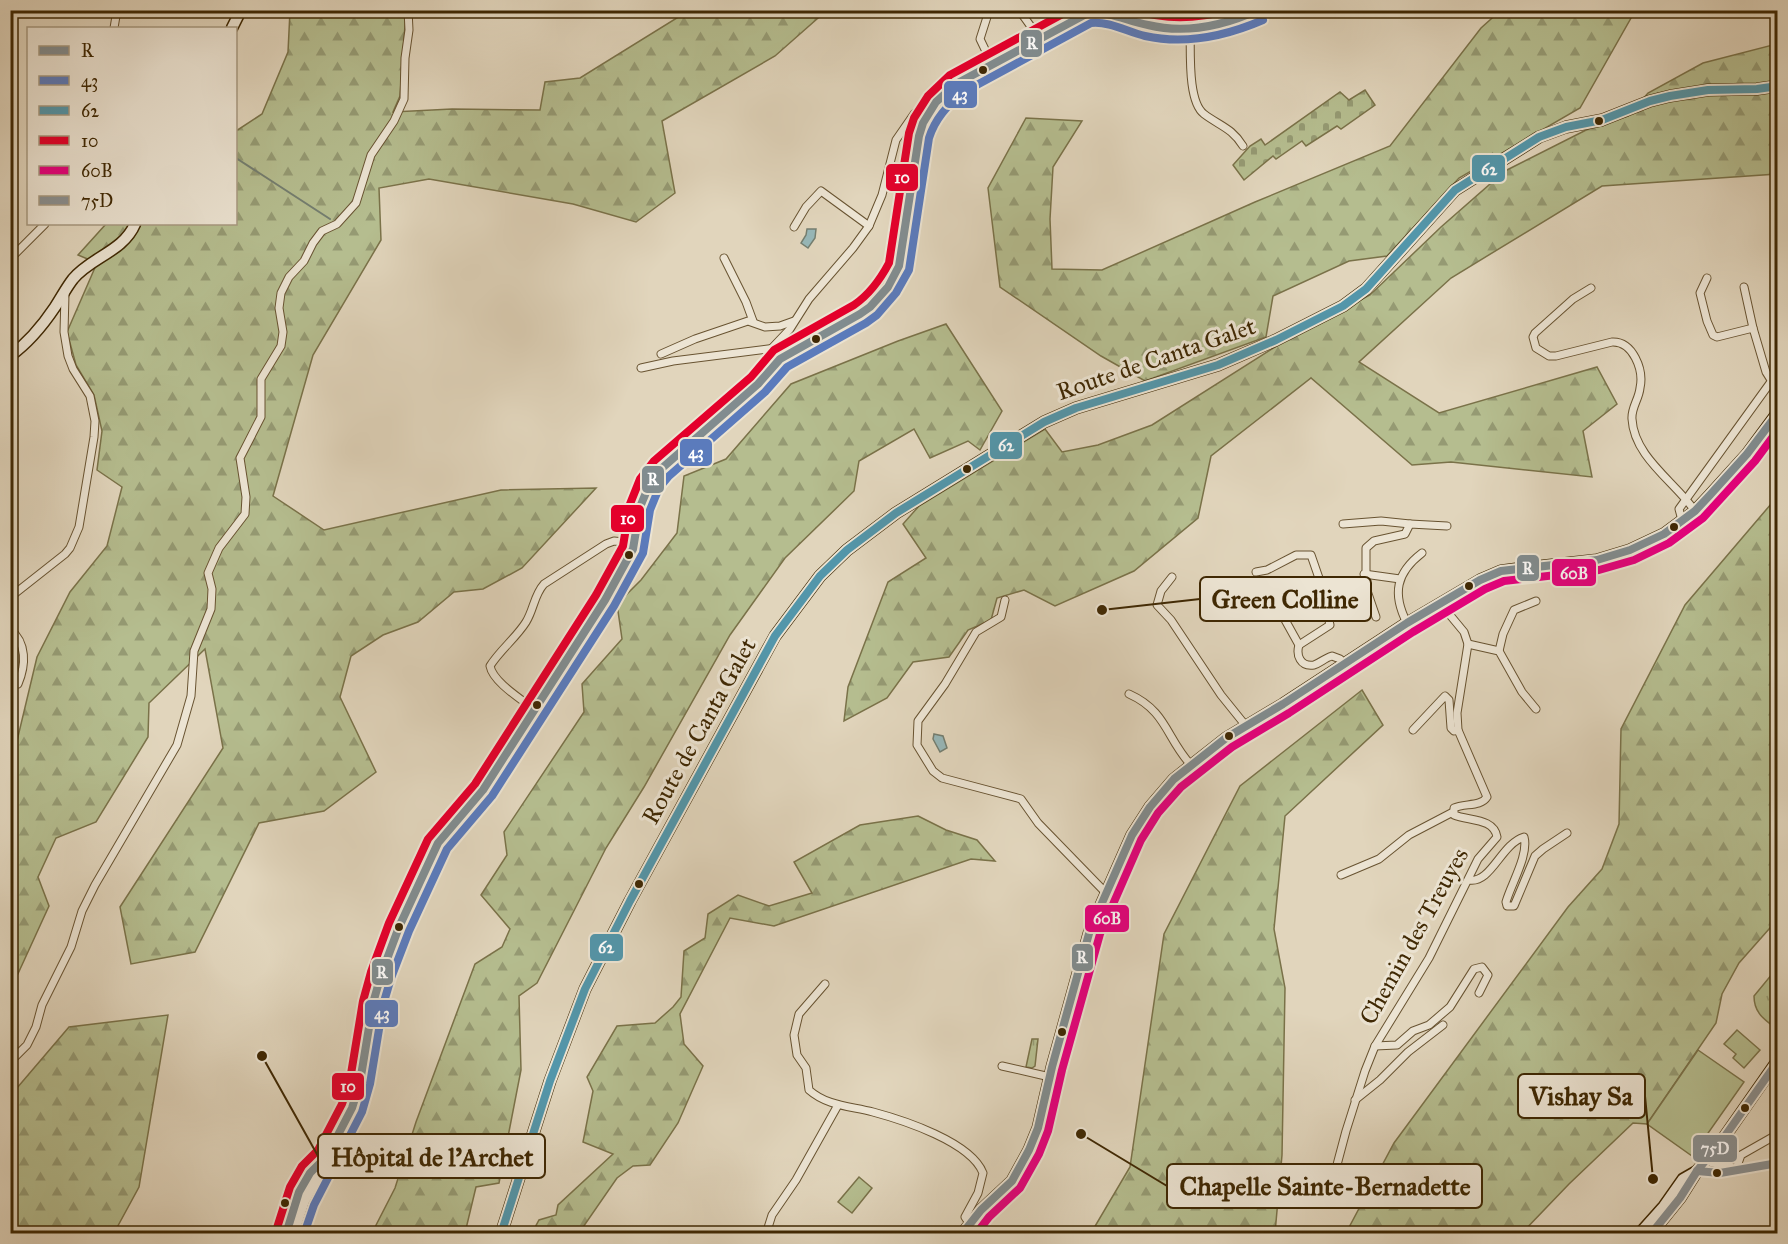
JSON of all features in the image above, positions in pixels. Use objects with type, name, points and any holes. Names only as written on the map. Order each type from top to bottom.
[{"type":"street","points":[[114,27],[117,10]]},
{"type":"street","points":[[232,27],[241,10]]},
{"type":"street","points":[[10,1062],[27,1045],[36,1027],[42,1005],[71,947],[82,911],[95,885],[177,745],[191,696],[194,651],[211,609],[212,589],[208,573],[219,548],[244,514],[246,497],[240,458],[261,417],[261,379],[281,346],[283,332],[279,308],[281,293],[289,277],[304,261],[312,243],[322,231],[337,224],[356,203],[371,155],[394,121],[404,99],[405,58],[409,30],[408,10]]},
{"type":"street","points":[[983,10],[987,17],[980,39],[992,64]]},
{"type":"street","points":[[1019,10],[1032,28],[1050,33]]},
{"type":"street","points":[[286,1233],[299,1192],[323,1167],[357,1094],[376,990],[395,935],[438,843],[483,790],[605,600],[630,556],[640,507],[650,483],[661,469],[758,384],[780,359],[870,307],[885,291],[899,266],[919,136],[923,123],[936,102],[956,84],[1088,13],[1101,11],[1159,28],[1190,29],[1233,20],[1259,10]]},
{"type":"street","points":[[1190,29],[1193,94],[1196,104],[1202,113],[1232,131],[1243,146]]},
{"type":"street","name":"Route de Canta Galet","points":[[501,1233],[550,1082],[585,989],[634,894],[775,636],[820,576],[847,550],[897,513],[1044,422],[1076,408],[1218,365],[1276,340],[1343,306],[1366,289],[1455,190],[1539,137],[1566,127],[1602,120],[1650,101],[1680,94],[1778,86]]},
{"type":"street","points":[[772,348],[799,318],[809,299],[869,226],[882,195],[900,132],[926,104],[936,102]]},
{"type":"street","points":[[794,227],[806,207],[821,191],[869,226]]},
{"type":"street","points":[[10,260],[44,225]]},
{"type":"street","points":[[10,356],[31,338],[54,309],[73,279],[85,268],[125,241],[134,225]]},
{"type":"street","points":[[724,258],[753,321]]},
{"type":"street","points":[[1707,278],[1700,293],[1713,335],[1717,337],[1754,328]]},
{"type":"street","points":[[1744,287],[1766,372],[1771,380]]},
{"type":"street","points":[[1591,288],[1574,299],[1535,333],[1533,338],[1536,348],[1549,356],[1556,356],[1612,342],[1628,347],[1636,360],[1641,379],[1632,420],[1636,435],[1644,451],[1695,511]]},
{"type":"street","points":[[10,603],[13,594],[68,551],[80,527],[95,421],[90,396],[73,369],[68,356],[64,332],[66,291]]},
{"type":"street","points":[[661,354],[695,339],[748,321],[765,327],[780,326],[799,318]]},
{"type":"street","points":[[641,368],[673,361],[783,347],[802,338],[807,343]]},
{"type":"street","points":[[1682,520],[1679,509],[1686,498],[1778,372]]},
{"type":"street","points":[[962,1233],[1015,1176],[1029,1150],[1038,1128],[1090,930],[1138,826],[1163,791],[1191,765],[1246,726],[1407,623],[1480,580],[1501,572],[1597,560],[1630,550],[1664,534],[1695,511],[1747,454],[1778,412]]},
{"type":"street","points":[[1343,524],[1382,521],[1447,526]]},
{"type":"street","points":[[1376,617],[1366,588],[1364,574],[1366,548],[1374,541],[1405,534],[1410,524]]},
{"type":"street","points":[[534,710],[496,679],[490,666],[526,622],[537,592],[544,584],[606,544],[614,541],[634,543]]},
{"type":"street","points":[[1407,623],[1401,611],[1398,594],[1400,579],[1410,562],[1422,553]]},
{"type":"street","points":[[1256,572],[1267,570],[1296,555],[1311,555],[1320,581],[1329,625],[1299,645],[1297,652],[1300,660],[1305,664],[1313,665],[1332,656],[1340,659],[1344,665]]},
{"type":"street","points":[[1364,574],[1400,579]]},
{"type":"street","points":[[1172,577],[1161,591],[1157,605],[1171,620],[1221,695],[1246,726]]},
{"type":"street","points":[[1005,600],[1000,617],[976,632],[945,684],[918,721],[918,745],[933,771],[942,778],[1021,799],[1038,823],[1106,893]]},
{"type":"street","points":[[1274,600],[1299,645]]},
{"type":"street","points":[[1536,601],[1514,610],[1510,615],[1499,651],[1522,692],[1536,709]]},
{"type":"street","points":[[1440,603],[1464,632],[1468,644],[1499,651]]},
{"type":"street","points":[[10,629],[20,639],[24,655],[25,669],[18,684]]},
{"type":"street","name":"Chemin des Treuyes","points":[[1307,1192],[1330,1191],[1355,1100],[1375,1046],[1429,958],[1478,859],[1497,840],[1495,829],[1486,823],[1461,818],[1453,812],[1457,806],[1481,802],[1487,797],[1458,730],[1457,713],[1468,644]]},
{"type":"street","points":[[1129,694],[1142,700],[1157,713],[1168,728],[1176,747],[1191,765]]},
{"type":"street","points":[[1413,730],[1445,696],[1449,700],[1450,728],[1454,731],[1458,730]]},
{"type":"street","points":[[1341,875],[1379,859],[1408,835],[1453,812]]},
{"type":"street","points":[[1469,880],[1476,881],[1483,877],[1503,853],[1524,837],[1524,848],[1506,902],[1508,906],[1514,906],[1535,856],[1567,833]]},
{"type":"street","points":[[1375,1046],[1397,1045],[1413,1031],[1429,1025],[1450,1007],[1474,969],[1482,967],[1488,975],[1479,993]]},
{"type":"street","points":[[825,984],[799,1014],[794,1039],[797,1055],[806,1068],[809,1090],[819,1099],[893,1118],[946,1138],[966,1151],[983,1173],[978,1193],[965,1216],[969,1223]]},
{"type":"street","points":[[1355,1100],[1380,1080],[1408,1052],[1443,1025]]},
{"type":"street","points":[[1652,1233],[1721,1142],[1778,1060]]},
{"type":"street","points":[[1002,1066],[1050,1077]]},
{"type":"street","points":[[766,1233],[772,1215],[838,1105]]},
{"type":"street","points":[[1736,1169],[1741,1155],[1778,1134]]},
{"type":"street","points":[[1705,1161],[1736,1169]]},
{"type":"street","points":[[1639,1233],[1664,1206],[1683,1179],[1697,1171],[1713,1174],[1778,1163]]},
{"type":"street","points":[[293,1233],[308,1184]]},
{"type":"green space","points":[[290,11],[406,11],[400,96],[393,112],[452,109],[540,110],[545,82],[580,78],[688,11],[826,11],[775,56],[662,121],[675,193],[636,222],[573,204],[429,179],[379,188],[381,240],[313,355],[273,496],[324,530],[501,490],[596,488],[522,568],[483,589],[454,592],[418,622],[383,635],[351,656],[340,697],[376,772],[324,811],[259,823],[195,952],[131,964],[120,907],[223,748],[205,649],[149,703],[148,737],[96,822],[56,838],[38,877],[49,906],[11,989],[11,766],[37,657],[70,592],[107,546],[122,487],[97,470],[102,431],[94,395],[76,365],[67,332],[97,263],[78,255],[105,225],[237,225],[237,130],[262,114],[288,52]]},
{"type":"green space","points":[[1500,11],[1635,11],[1580,108],[1459,178],[1387,256],[1349,261],[1273,296],[1266,337],[1145,381],[1101,356],[1000,287],[988,188],[1026,118],[1082,121],[1053,167],[1050,219],[1052,269],[1102,270],[1255,202],[1390,146],[1481,28]]},
{"type":"green space","points":[[1777,32],[1777,174],[1602,186],[1451,278],[1359,362],[1439,413],[1597,367],[1617,404],[1583,431],[1592,477],[1451,462],[1412,465],[1311,378],[1211,456],[1198,518],[1134,571],[1055,606],[1024,590],[997,598],[991,620],[968,630],[949,657],[913,662],[887,698],[844,721],[848,687],[888,582],[926,558],[903,524],[919,506],[1045,429],[1062,452],[1098,445],[1152,425],[1283,342],[1370,295],[1441,227],[1505,171],[1596,125],[1628,116],[1648,93],[1703,63],[1773,45]]},
{"type":"green space","points":[[1365,90],[1375,105],[1341,129],[1337,126],[1306,146],[1302,141],[1276,159],[1273,156],[1244,180],[1233,165],[1250,146],[1261,139],[1265,145],[1340,92],[1349,100]]},
{"type":"green space","points":[[946,324],[1002,411],[980,450],[968,441],[930,458],[914,429],[859,461],[854,491],[785,558],[730,635],[644,787],[606,848],[537,983],[519,996],[521,1070],[499,1183],[476,1187],[465,1233],[372,1233],[395,1188],[416,1122],[475,964],[502,947],[510,929],[481,895],[507,855],[504,832],[584,712],[582,684],[622,639],[617,604],[641,580],[677,533],[684,476],[726,459],[791,384]]},
{"type":"green space","points":[[1777,497],[1777,920],[1739,963],[1722,994],[1716,1023],[1647,1124],[1633,1123],[1522,1233],[1346,1233],[1394,1143],[1568,907],[1602,869],[1619,824],[1621,729],[1685,605]]},
{"type":"green space","points":[[1362,690],[1383,725],[1285,816],[1274,929],[1285,988],[1282,1155],[1275,1233],[1091,1233],[1130,1167],[1164,934],[1240,786]]},
{"type":"green space","points":[[918,816],[946,830],[977,840],[995,861],[971,859],[774,926],[730,918],[680,1014],[684,1044],[703,1066],[678,1123],[650,1165],[633,1166],[617,1178],[579,1233],[532,1233],[539,1220],[556,1215],[558,1205],[613,1154],[583,1142],[593,1091],[587,1077],[617,1026],[655,1023],[681,997],[684,951],[705,938],[708,914],[738,895],[769,906],[812,893],[794,862],[860,825]]},
{"type":"green space","points":[[1777,968],[1777,1019],[1773,1026],[1759,1014],[1754,996]]},
{"type":"green space","points":[[168,1015],[139,1187],[114,1233],[11,1233],[11,1095],[69,1027]]},
{"type":"green space","points":[[1737,1030],[1760,1050],[1744,1068],[1733,1058],[1736,1054],[1724,1044]]},
{"type":"green space","points":[[1032,1039],[1038,1039],[1035,1066],[1032,1068],[1026,1067]]},
{"type":"green space","points":[[1698,1050],[1744,1082],[1692,1156],[1647,1124]]},
{"type":"green space","points":[[859,1177],[872,1188],[852,1213],[838,1202]]},
{"type":"water","points":[[807,229],[816,229],[815,238],[808,248],[801,243]]},
{"type":"water","points":[[934,734],[943,736],[947,748],[940,752],[933,739]]},
{"type":"waterway","points":[[237,159],[330,219]]},
{"type":"transit line","name":"10","points":[[276,1231],[290,1187],[302,1166],[318,1150],[342,1104],[350,1080],[363,1001],[371,972],[389,923],[428,839],[475,784],[596,595],[623,546],[630,504],[640,479],[654,461],[751,377],[774,350],[854,305],[878,281],[889,263],[909,133],[914,118],[928,96],[950,75],[1070,10]]},
{"type":"transit line","name":"10","points":[[1135,10],[1147,14],[1182,18],[1230,10]]},
{"type":"transit line","name":"R","points":[[286,1234],[299,1192],[310,1173],[327,1156],[352,1108],[360,1082],[373,1003],[381,975],[399,927],[438,843],[483,790],[605,600],[633,549],[640,507],[650,483],[661,469],[758,384],[780,359],[860,314],[870,307],[888,287],[899,266],[919,136],[923,123],[936,102],[956,84],[1088,13],[1104,13],[1148,25],[1176,29],[1218,24],[1258,10]]},
{"type":"transit line","name":"43","points":[[304,1234],[314,1205],[362,1112],[370,1084],[383,1005],[391,978],[409,931],[447,849],[492,796],[614,606],[643,553],[650,510],[659,488],[669,476],[765,392],[787,367],[866,323],[877,315],[896,293],[909,270],[929,138],[942,113],[962,93],[1091,23],[1112,25],[1145,36],[1176,40],[1235,31],[1263,20]]},
{"type":"transit line","name":"62","points":[[501,1234],[550,1081],[585,989],[630,901],[775,636],[820,576],[847,550],[896,513],[1044,422],[1076,408],[1218,365],[1276,340],[1343,306],[1366,289],[1455,190],[1539,137],[1566,127],[1602,120],[1650,101],[1670,96],[1708,90],[1778,86]]},
{"type":"transit line","name":"R","points":[[962,1234],[981,1210],[1012,1181],[1029,1150],[1038,1128],[1052,1067],[1090,930],[1132,835],[1150,807],[1174,779],[1226,738],[1283,704],[1407,623],[1480,580],[1501,571],[1597,560],[1630,550],[1664,534],[1695,511],[1747,454],[1778,413]]},
{"type":"transit line","name":"60B","points":[[976,1234],[989,1217],[1020,1188],[1039,1154],[1048,1131],[1062,1070],[1100,934],[1141,840],[1158,813],[1181,787],[1232,747],[1485,589],[1504,581],[1599,570],[1634,560],[1669,543],[1703,518],[1755,461],[1778,430]]},
{"type":"transit line","name":"75D","points":[[1651,1234],[1680,1198],[1697,1171],[1778,1061]]},
{"type":"transit line","name":"75D","points":[[1697,1171],[1720,1173],[1778,1163]]},
{"type":"place","name":"Green Colline","points":[[1102,610]]},
{"type":"place","name":"Hôpital de l'Archet","points":[[262,1056]]},
{"type":"place","name":"Chapelle Sainte-Bernadette","points":[[1081,1134]]},
{"type":"place","name":"Vishay Sa","points":[[1653,1179]]}]
